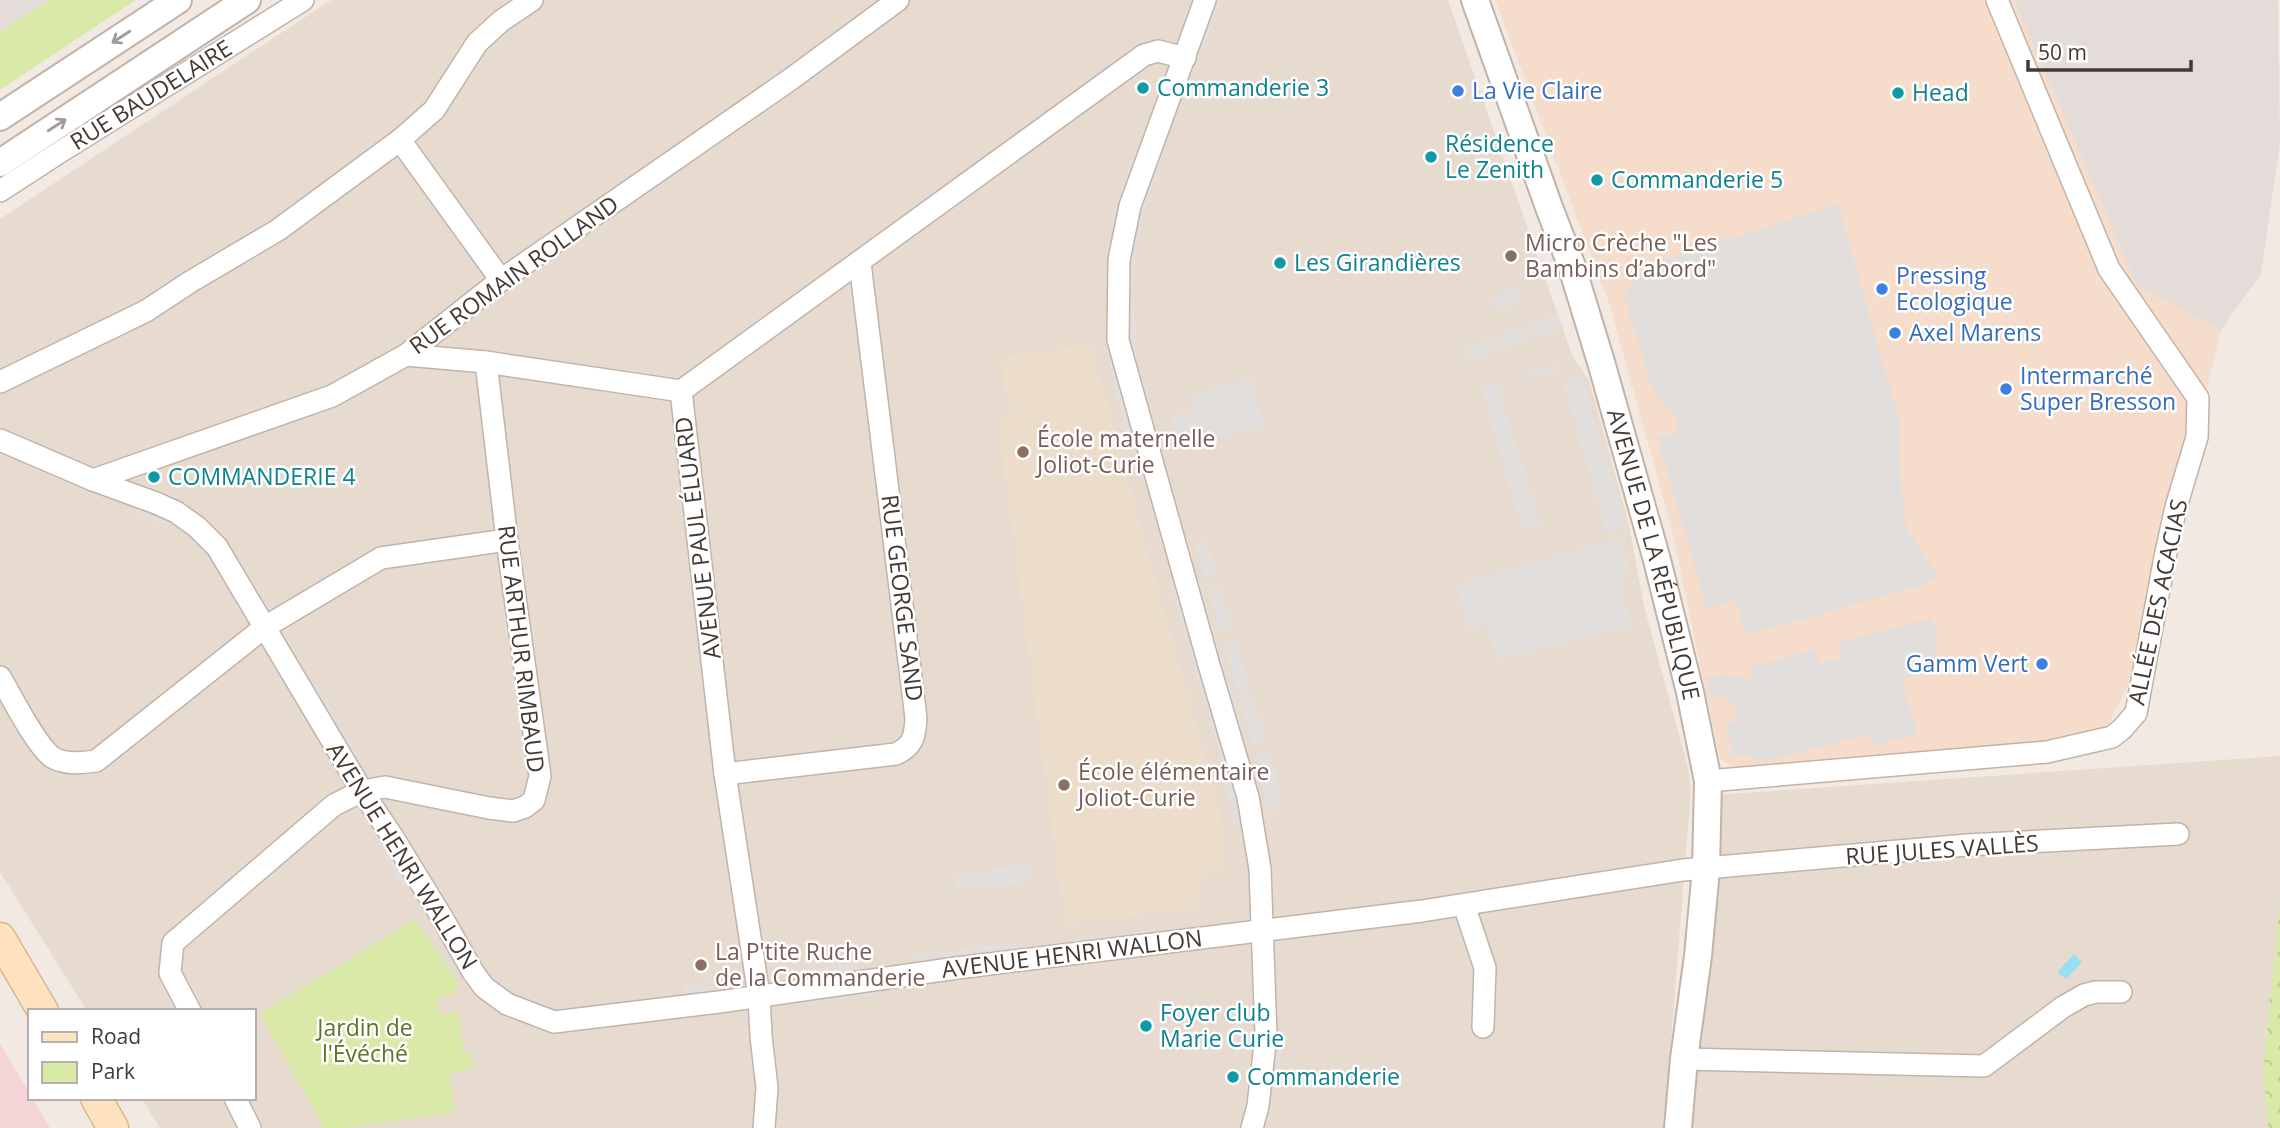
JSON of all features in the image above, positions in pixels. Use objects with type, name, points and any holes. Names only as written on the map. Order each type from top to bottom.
[{"type":"main road","points":[[0,938],[42,1009]]},
{"type":"main road","points":[[0,976],[28,1024]]},
{"type":"main road","points":[[74,1100],[89,1128]]},
{"type":"main road","points":[[97,1100],[113,1128]]},
{"type":"street","points":[[0,117],[178,0]]},
{"type":"street","points":[[0,163],[247,0]]},
{"type":"street","name":"RUE BAUDELAIRE","points":[[0,191],[303,0]]},
{"type":"street","points":[[0,382],[146,311],[278,230],[400,140],[434,110],[477,43],[501,21],[532,0]]},
{"type":"street","name":"RUE ROMAIN ROLLAND","points":[[93,480],[332,397],[406,355],[501,280],[791,79],[898,0]]},
{"type":"street","points":[[1205,0],[1130,206],[1119,260],[1118,340],[1248,797],[1260,869],[1266,1035],[1258,1106],[1252,1128]]},
{"type":"street","name":"AVENUE DE LA RÉPUBLIQUE","points":[[1475,0],[1571,264],[1601,362],[1657,560],[1690,692],[1707,781],[1706,869],[1678,1128]]},
{"type":"street","name":"ALLÉE DES ACACIAS","points":[[1707,781],[2047,752],[2112,737],[2136,713],[2176,507],[2197,438],[2198,398],[2109,269],[1997,0]]},
{"type":"street","name":"AVENUE PAUL ÉLUARD","points":[[764,1128],[766,1088],[759,996],[725,774],[681,391],[1144,55],[1158,51],[1185,58]]},
{"type":"street","points":[[400,140],[501,280]]},
{"type":"street","name":"RUE GEORGE SAND","points":[[725,774],[896,754],[907,749],[915,733],[916,718],[860,262]]},
{"type":"street","points":[[406,355],[486,362],[681,391]]},
{"type":"street","name":"RUE ARTHUR RIMBAUD","points":[[362,791],[385,787],[513,811],[534,800],[540,776],[507,540],[486,362]]},
{"type":"street","name":"AVENUE HENRI WALLON","points":[[0,440],[177,512],[217,547],[473,972],[484,986],[508,1003],[554,1022],[957,968],[1464,905],[1683,870],[1706,869]]},
{"type":"street","points":[[0,677],[43,747],[54,758],[82,763],[96,761],[265,627],[382,558],[507,540]]},
{"type":"street","points":[[189,1009],[170,973],[173,943],[334,805],[362,791]]},
{"type":"street","name":"RUE JULES VALLÈS","points":[[1706,869],[1967,845],[2178,835]]},
{"type":"street","points":[[1464,905],[1485,968],[1483,1027]]},
{"type":"street","points":[[1684,1059],[1984,1066],[2063,1007],[2084,995],[2121,992]]},
{"type":"street","points":[[236,1100],[250,1128]]},
{"type":"shaded area","points":[[0,0],[49,0],[0,32]]},
{"type":"shaded area","points":[[331,0],[1448,0],[1572,355],[1589,380],[1629,525],[1644,606],[1688,768],[1691,790],[1664,1128],[160,1128],[142,1100],[256,1100],[256,1009],[86,1009],[0,872],[0,219]]},
{"type":"shaded area","points":[[1214,0],[1221,0],[1193,76],[1187,74]]},
{"type":"shaded area","points":[[1495,0],[2014,0],[2137,286],[2221,330],[2140,660],[2107,728],[2049,743],[1738,771],[1720,759],[1671,526],[1610,306]]},
{"type":"shaded area","points":[[2014,0],[2278,0],[2280,143],[2261,274],[2221,330],[2137,286]]},
{"type":"shaded area","points":[[1161,142],[1166,147],[1141,223],[1133,285],[1137,353],[1162,450],[1157,459],[1133,373],[1126,320],[1131,235]]},
{"type":"shaded area","points":[[1135,148],[1142,152],[1117,226],[1111,225]]},
{"type":"shaded area","points":[[1838,204],[1900,424],[1899,463],[1906,527],[1937,575],[1919,586],[1746,635],[1735,600],[1707,609],[1657,436],[1671,435],[1679,428],[1677,420],[1658,398],[1651,385],[1624,296],[1643,267]]},
{"type":"shaded area","points":[[1108,239],[1114,240],[1109,297],[1103,296]]},
{"type":"shaded area","points":[[1516,288],[1522,303],[1497,312],[1492,296]]},
{"type":"shaded area","points":[[1558,314],[1563,329],[1535,339],[1530,323]]},
{"type":"shaded area","points":[[1525,325],[1530,340],[1502,351],[1497,335]]},
{"type":"shaded area","points":[[1492,337],[1497,352],[1469,362],[1464,347]]},
{"type":"shaded area","points":[[1091,345],[1219,806],[1226,872],[1206,875],[1197,886],[1200,908],[1065,924],[997,415],[1015,413],[1015,402],[1007,402],[1001,358]]},
{"type":"shaded area","points":[[1106,345],[1112,345],[1118,382],[1135,441],[1129,442]]},
{"type":"shaded area","points":[[1558,364],[1559,370],[1525,380],[1523,373]]},
{"type":"shaded area","points":[[1582,376],[1627,527],[1607,534],[1563,383]]},
{"type":"shaded area","points":[[1251,378],[1265,426],[1179,451],[1170,416],[1194,409],[1190,394]]},
{"type":"shaded area","points":[[1498,384],[1541,526],[1522,532],[1482,389]]},
{"type":"shaded area","points":[[135,507],[169,521],[166,527],[134,513]]},
{"type":"shaded area","points":[[1186,535],[1249,751],[1243,753],[1180,537]]},
{"type":"shaded area","points":[[1623,537],[1630,571],[1620,573],[1631,626],[1496,661],[1488,626],[1466,628],[1457,584]]},
{"type":"shaded area","points":[[1207,540],[1217,577],[1205,579],[1195,543]]},
{"type":"shaded area","points":[[1174,576],[1231,768],[1240,824],[1234,825],[1222,762],[1168,578]]},
{"type":"shaded area","points":[[1219,586],[1232,628],[1220,631],[1208,589]]},
{"type":"shaded area","points":[[1932,618],[1941,669],[1901,680],[1917,733],[1874,746],[1870,733],[1774,759],[1750,758],[1748,754],[1734,757],[1725,725],[1739,720],[1733,702],[1721,696],[1711,698],[1706,677],[1726,674],[1755,682],[1752,667],[1815,649],[1820,664],[1842,657],[1840,642]]},
{"type":"shaded area","points":[[1237,641],[1251,692],[1239,695],[1224,644]]},
{"type":"shaded area","points":[[317,685],[359,754],[354,757],[311,689]]},
{"type":"shaded area","points":[[1253,697],[1267,743],[1253,747],[1240,700]]},
{"type":"shaded area","points":[[1269,752],[1283,809],[1268,813],[1256,754]]},
{"type":"shaded area","points":[[2280,756],[2280,910],[2263,1069],[2268,1128],[1690,1128],[1713,795]]},
{"type":"shaded area","points":[[390,853],[408,882],[402,885],[385,856]]},
{"type":"shaded area","points":[[1032,864],[1034,881],[957,891],[955,874]]},
{"type":"shaded area","points":[[1155,929],[1156,936],[1075,946],[1074,940]]},
{"type":"shaded area","points":[[1020,941],[1024,946],[914,960],[914,955]]},
{"type":"shaded area","points":[[855,963],[857,973],[805,980],[806,970]]},
{"type":"shaded area","points":[[715,980],[717,993],[686,999],[684,984]]},
{"type":"shaded area","points":[[881,988],[882,994],[810,1004],[809,997]]},
{"type":"shaded area","points":[[1277,1041],[1283,1041],[1278,1090],[1271,1089]]},
{"type":"shaded area","points":[[0,1044],[28,1091],[28,1100],[33,1100],[50,1128],[0,1128]]},
{"type":"green space","points":[[49,0],[136,0],[0,90],[0,32]]},
{"type":"green space","points":[[2280,901],[2280,1128],[2268,1128],[2263,1069]]},
{"type":"green space","name":"Jardin de l'Évéché","points":[[415,919],[459,983],[455,994],[437,997],[440,1015],[458,1011],[464,1053],[472,1052],[473,1068],[449,1073],[455,1112],[346,1128],[324,1128],[260,1014]]},
{"type":"water","points":[[2074,954],[2082,962],[2066,979],[2057,972]]},
{"type":"place","name":"Commanderie 3","points":[[1143,88]]},
{"type":"place","name":"La Vie Claire","points":[[1458,91]]},
{"type":"place","name":"Head","points":[[1898,93]]},
{"type":"place","name":"Résidence Le Zenith","points":[[1431,157]]},
{"type":"place","name":"Commanderie 5","points":[[1597,180]]},
{"type":"place","name":"Micro Crèche \"Les Bambins d’abord\"","points":[[1511,256]]},
{"type":"place","name":"Les Girandières","points":[[1280,263]]},
{"type":"place","name":"Pressing Ecologique","points":[[1882,289]]},
{"type":"place","name":"Axel Marens","points":[[1895,333]]},
{"type":"place","name":"Intermarché Super Bresson","points":[[2006,389]]},
{"type":"place","name":"École maternelle Joliot-Curie","points":[[1023,452]]},
{"type":"place","name":"COMMANDERIE 4","points":[[154,477]]},
{"type":"place","name":"Gamm Vert","points":[[2042,664]]},
{"type":"place","name":"École élémentaire Joliot-Curie","points":[[1064,785]]},
{"type":"place","name":"La P'tite Ruche de la Commanderie","points":[[701,965]]},
{"type":"place","name":"Foyer club Marie Curie","points":[[1146,1026]]},
{"type":"place","name":"Commanderie","points":[[1233,1077]]}]
